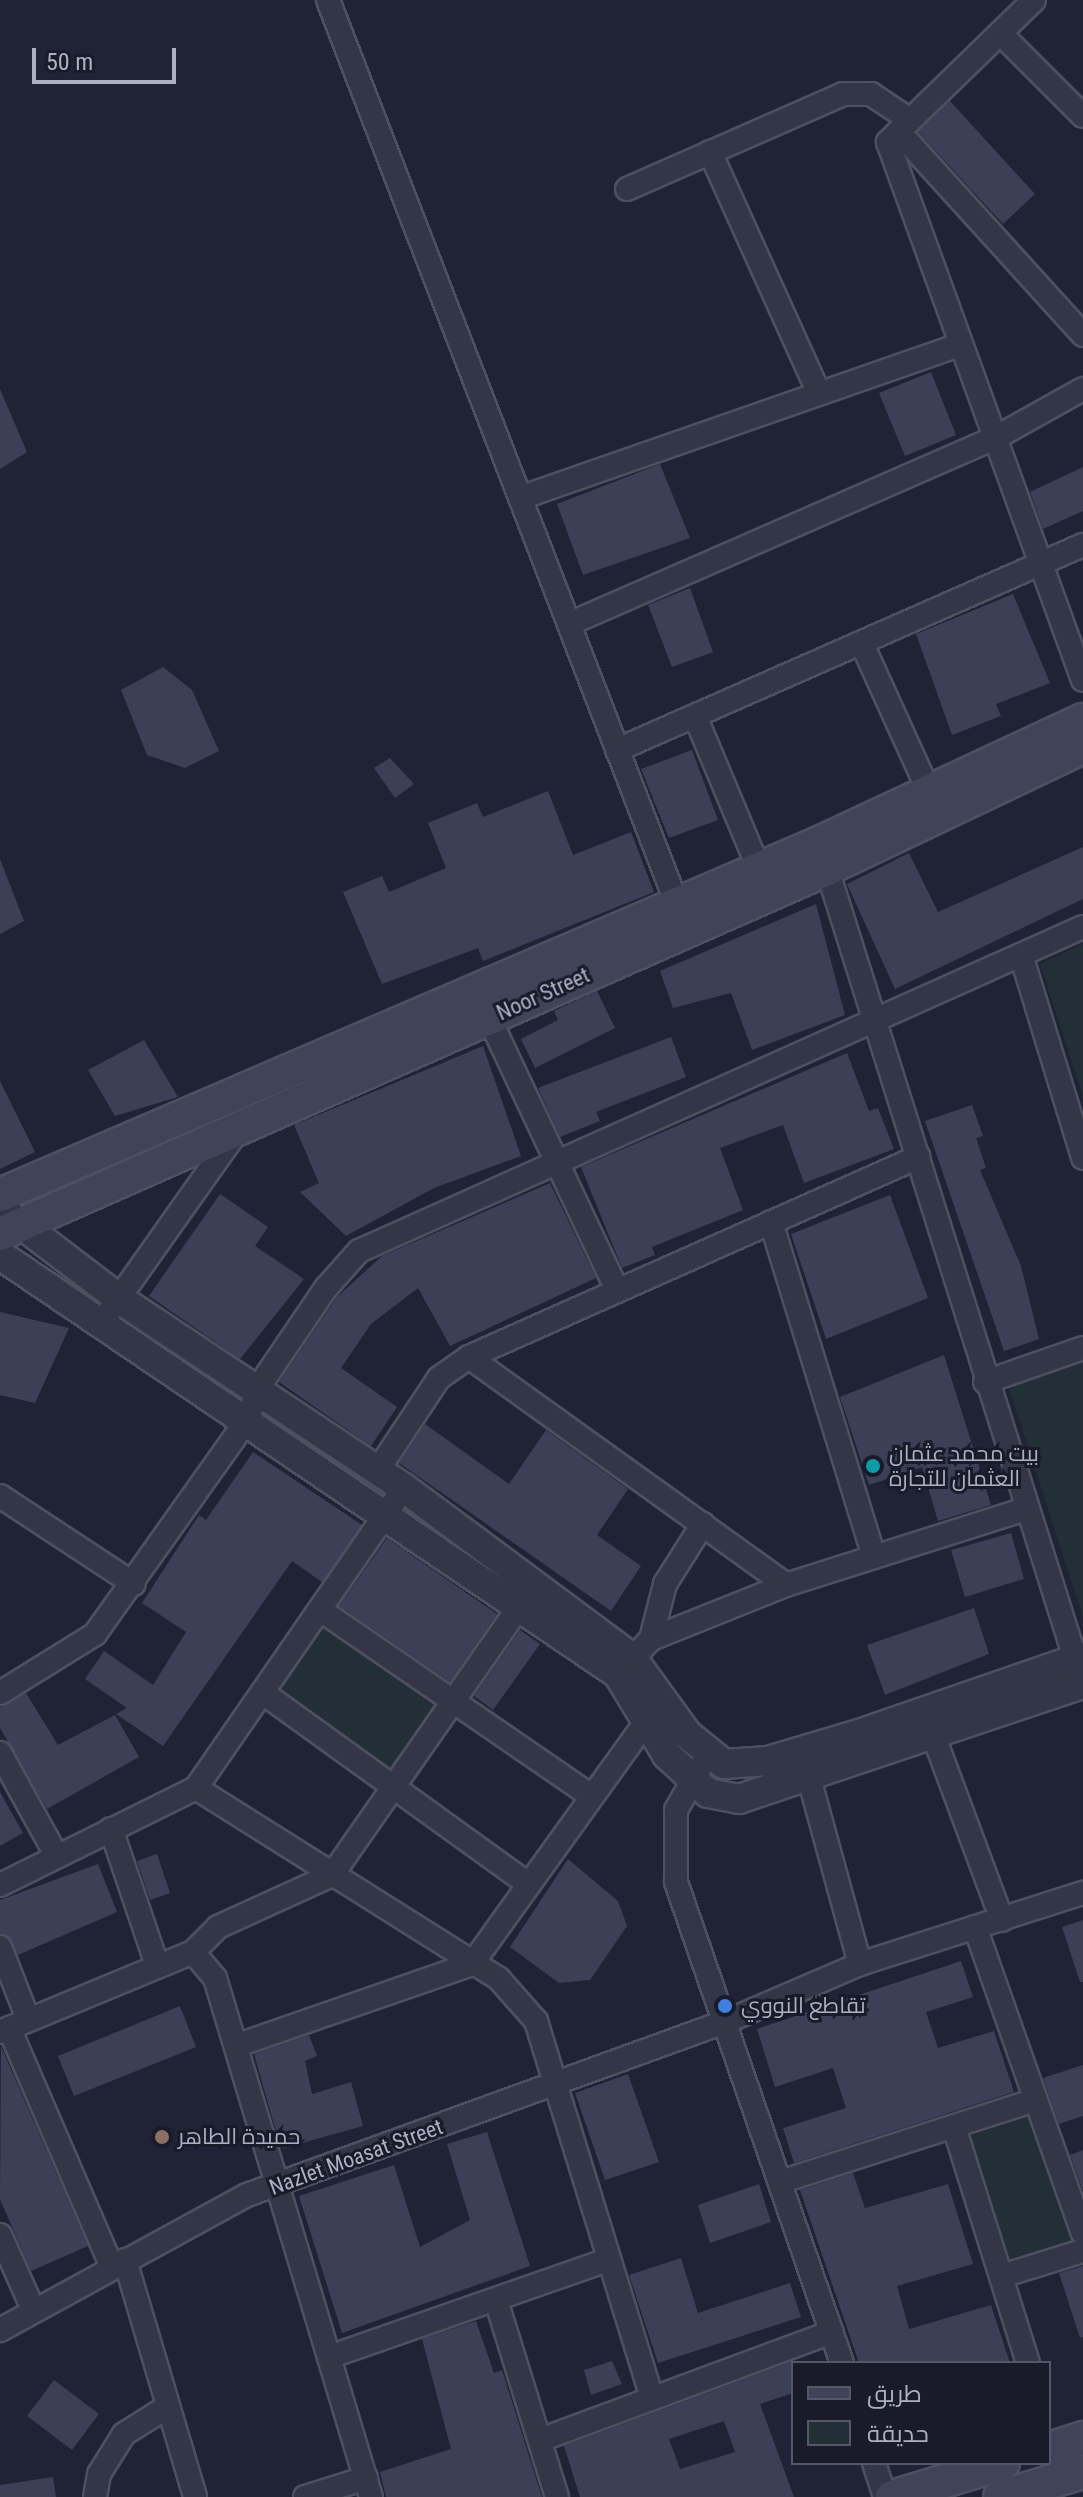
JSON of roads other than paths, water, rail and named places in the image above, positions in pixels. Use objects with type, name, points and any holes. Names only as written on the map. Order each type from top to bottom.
[{"type":"main road","name":"Noor Street","points":[[0,1195],[759,869],[823,856],[929,792],[1083,720]]},
{"type":"main road","name":"Noor Street","points":[[6,1222],[239,1128],[489,1018],[823,856],[1083,747]]},
{"type":"main road","points":[[892,2497],[996,2465]]},
{"type":"main road","points":[[1000,2497],[1042,2492],[1083,2472]]},
{"type":"street","points":[[328,0],[677,904]]},
{"type":"street","points":[[1034,0],[888,142],[1083,680]]},
{"type":"street","points":[[1000,33],[1083,116]]},
{"type":"street","points":[[627,189],[843,94],[871,94],[904,126],[1083,335]]},
{"type":"street","points":[[710,152],[819,393]]},
{"type":"street","points":[[520,498],[961,344]]},
{"type":"street","points":[[569,624],[997,437],[1083,389]]},
{"type":"street","points":[[617,750],[1042,566],[1083,545]]},
{"type":"street","points":[[862,644],[929,792]]},
{"type":"street","points":[[695,716],[759,869]]},
{"type":"street","points":[[823,856],[919,1157],[985,1382],[1081,1670]]},
{"type":"street","points":[[0,1693],[95,1634],[134,1584],[248,1419],[258,1388],[359,1251],[1022,958],[1083,927]]},
{"type":"street","points":[[1022,958],[1083,1158]]},
{"type":"street","points":[[489,1018],[555,1164],[617,1290]]},
{"type":"street","points":[[111,1309],[239,1128]]},
{"type":"street","points":[[378,1470],[439,1378],[469,1357],[919,1157]]},
{"type":"street","points":[[6,1222],[248,1419],[519,1607],[634,1657],[786,1585],[1026,1509]]},
{"type":"street","points":[[771,1222],[874,1556]]},
{"type":"street","points":[[0,1255],[111,1309],[258,1388],[404,1488],[634,1657],[690,1782],[739,1799],[934,1737],[1081,1670]]},
{"type":"street","points":[[985,1382],[1083,1348]]},
{"type":"street","points":[[469,1357],[786,1585]]},
{"type":"street","points":[[0,1885],[55,1853],[196,1788],[266,1695],[404,1488]]},
{"type":"street","points":[[3,1501],[134,1584]]},
{"type":"street","points":[[634,1657],[665,1584],[703,1524]]},
{"type":"street","points":[[12,2026],[193,1952],[218,1927],[332,1875],[519,1607]]},
{"type":"street","points":[[322,1611],[590,1795]]},
{"type":"street","points":[[658,1707],[707,1756],[724,1764],[768,1761],[1081,1670]]},
{"type":"street","points":[[266,1695],[392,1789],[525,1882]]},
{"type":"street","points":[[238,2045],[472,1964],[525,1882],[658,1707]]},
{"type":"street","points":[[934,1737],[1002,1920]]},
{"type":"street","points":[[0,1753],[55,1853]]},
{"type":"street","points":[[707,1756],[676,1810],[676,1882],[730,2020],[841,2361]]},
{"type":"street","points":[[809,1778],[860,1964]]},
{"type":"street","points":[[196,1788],[499,1979],[536,2021],[558,2084],[608,2260],[652,2399]]},
{"type":"street","points":[[111,1829],[157,1965]]},
{"type":"street","name":"Nazlet Moasat Street","points":[[0,2330],[118,2264],[276,2186],[730,2020],[860,1964],[1083,1893]]},
{"type":"street","points":[[975,1927],[1083,2233]]},
{"type":"street","points":[[0,1947],[12,2026],[118,2264],[195,2497]]},
{"type":"street","points":[[193,1952],[215,1978],[238,2045],[276,2186],[369,2488],[305,2497]]},
{"type":"street","points":[[783,2181],[955,2130],[1035,2100]]},
{"type":"street","points":[[955,2130],[1027,2361]]},
{"type":"street","points":[[0,2235],[33,2309]]},
{"type":"street","points":[[1002,2276],[1083,2251]]},
{"type":"street","points":[[329,2357],[608,2260]]},
{"type":"street","points":[[496,2300],[557,2497]]},
{"type":"street","points":[[540,2440],[832,2332]]},
{"type":"street","points":[[95,2497],[99,2474],[124,2434],[164,2409]]},
{"type":"street","points":[[875,2465],[885,2497]]},
{"type":"place","name":"بيت محمد عثمان العثمان للتجارة","points":[[873,1466]]},
{"type":"place","name":"تقاطع النووي","points":[[725,2006]]},
{"type":"place","name":"حميدة الطاهر","points":[[162,2137]]}]
